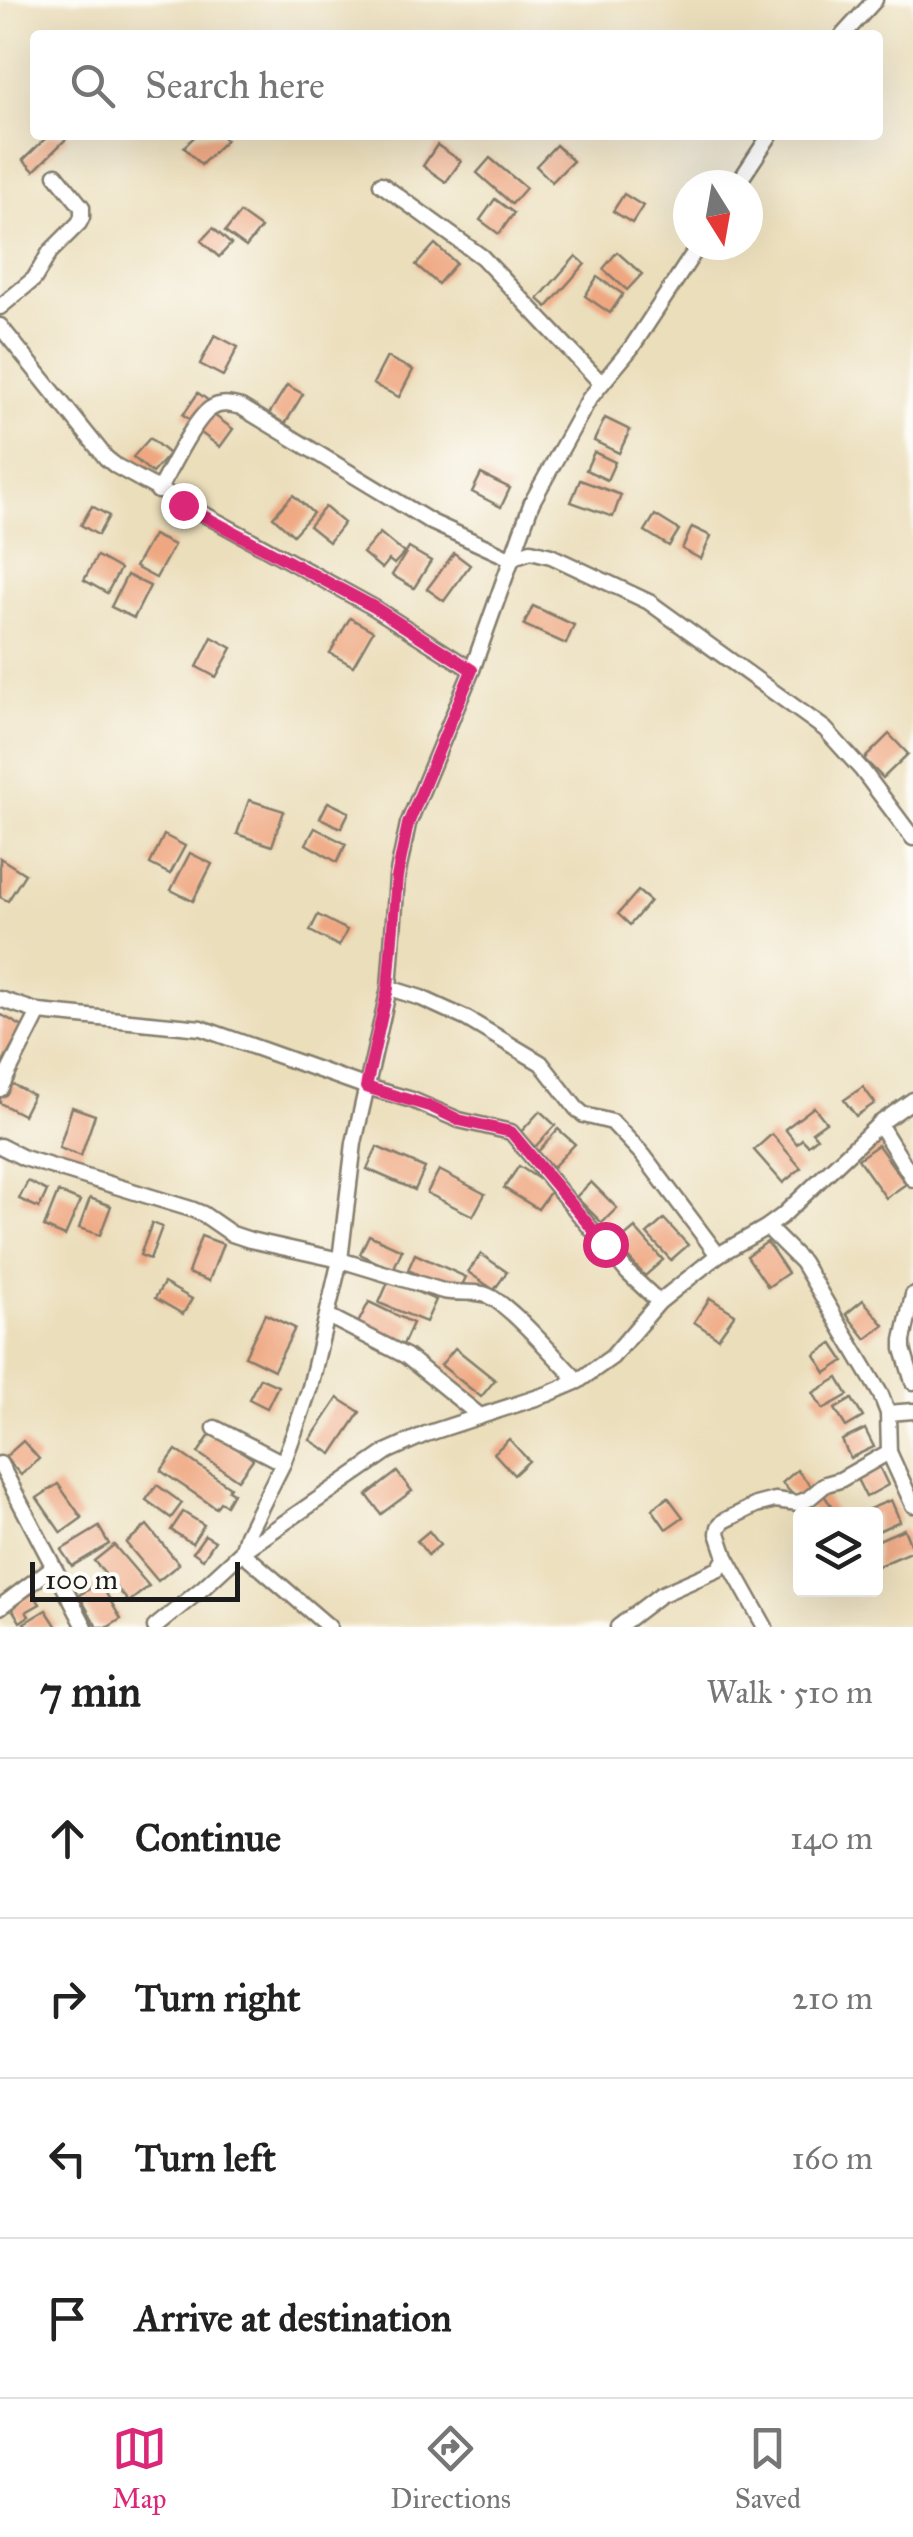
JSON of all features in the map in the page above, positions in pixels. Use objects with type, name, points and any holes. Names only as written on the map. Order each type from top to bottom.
[{"type":"street","points":[[848,30],[875,0]]},
{"type":"street","points":[[748,170],[767,140]]},
{"type":"street","points":[[0,307],[34,279],[50,252],[82,216],[82,207],[56,174]]},
{"type":"street","points":[[381,184],[482,257],[602,383]]},
{"type":"street","points":[[242,1552],[283,1462],[310,1386],[328,1316],[340,1260],[349,1172],[388,988],[397,877],[408,824],[472,670],[532,502],[589,399],[632,347],[689,260]]},
{"type":"street","points":[[0,326],[106,458],[128,475],[374,607],[472,670]]},
{"type":"street","points":[[158,491],[198,422],[210,410],[226,404],[241,407],[431,522],[510,558],[531,552],[551,556],[649,602],[825,729],[862,770],[913,838]]},
{"type":"street","points":[[388,988],[468,1020],[541,1063],[576,1108],[584,1115],[612,1122],[643,1155],[718,1255]]},
{"type":"street","points":[[0,999],[38,1012],[201,1028],[422,1103],[459,1120],[511,1132],[628,1273],[659,1302]]},
{"type":"street","points":[[0,1089],[38,1012]]},
{"type":"street","points":[[155,1627],[242,1552],[388,1450],[548,1394],[612,1357],[659,1302],[718,1255],[767,1227],[879,1124],[913,1100]]},
{"type":"street","points":[[879,1124],[913,1179]]},
{"type":"street","points":[[0,1146],[24,1158],[203,1214],[232,1234],[340,1260],[454,1294],[485,1294],[531,1331],[578,1380]]},
{"type":"street","points":[[767,1227],[802,1262],[881,1395],[888,1413],[890,1452],[913,1505]]},
{"type":"street","points":[[913,1295],[903,1340],[913,1382]]},
{"type":"street","points":[[328,1316],[406,1356],[480,1416]]},
{"type":"street","points":[[888,1413],[913,1411]]},
{"type":"street","points":[[215,1428],[283,1462]]},
{"type":"street","points":[[765,1627],[726,1558],[719,1527],[756,1504],[775,1500],[798,1503],[826,1484],[890,1452]]},
{"type":"street","points":[[0,1464],[85,1627]]},
{"type":"street","points":[[242,1552],[329,1627]]},
{"type":"street","points":[[618,1627],[660,1595],[719,1569],[726,1558]]},
{"type":"street","points":[[0,1607],[54,1567]]},
{"type":"building","points":[[44,140],[65,140],[34,171],[23,160]]},
{"type":"building","points":[[191,140],[226,140],[201,165],[184,147]]},
{"type":"building","points":[[437,145],[461,161],[446,182],[423,166]]},
{"type":"building","points":[[556,145],[573,161],[552,182],[536,166]]},
{"type":"building","points":[[490,158],[526,188],[512,204],[477,173]]},
{"type":"building","points":[[624,194],[643,206],[632,223],[613,211]]},
{"type":"building","points":[[495,199],[514,213],[499,234],[480,220]]},
{"type":"building","points":[[240,213],[261,228],[246,247],[225,232]]},
{"type":"building","points":[[213,228],[231,244],[219,257],[201,241]]},
{"type":"building","points":[[435,244],[456,263],[438,284],[416,265]]},
{"type":"building","points":[[617,252],[642,274],[627,290],[603,269]]},
{"type":"building","points":[[576,256],[585,264],[547,307],[538,299]]},
{"type":"building","points":[[597,277],[623,294],[610,313],[585,296]]},
{"type":"building","points":[[215,335],[238,347],[223,376],[200,364]]},
{"type":"building","points":[[387,357],[413,370],[399,397],[373,384]]},
{"type":"building","points":[[287,385],[303,394],[285,424],[269,414]]},
{"type":"building","points":[[198,393],[209,401],[194,422],[183,415]]},
{"type":"building","points":[[211,413],[233,429],[220,447],[197,430]]},
{"type":"building","points":[[605,418],[630,430],[619,453],[594,441]]},
{"type":"building","points":[[150,438],[169,454],[152,473],[133,457]]},
{"type":"building","points":[[594,452],[615,462],[607,480],[586,470]]},
{"type":"building","points":[[481,474],[510,488],[501,507],[472,492]]},
{"type":"building","points":[[580,480],[621,495],[613,517],[571,502]]},
{"type":"building","points":[[293,495],[313,513],[293,535],[273,517]]},
{"type":"building","points":[[92,506],[109,516],[98,535],[81,525]]},
{"type":"building","points":[[325,507],[344,523],[329,542],[309,526]]},
{"type":"building","points":[[655,515],[679,530],[669,546],[645,531]]},
{"type":"building","points":[[692,527],[711,536],[701,559],[682,549]]},
{"type":"building","points":[[380,533],[404,553],[394,564],[389,560],[382,569],[363,553]]},
{"type":"building","points":[[153,535],[174,545],[156,578],[135,567]]},
{"type":"building","points":[[409,548],[431,561],[414,588],[392,575]]},
{"type":"building","points":[[454,553],[470,565],[444,601],[427,589]]},
{"type":"building","points":[[97,556],[120,569],[107,593],[84,580]]},
{"type":"building","points":[[127,575],[150,586],[134,618],[111,607]]},
{"type":"building","points":[[533,606],[574,625],[566,644],[524,625]]},
{"type":"building","points":[[350,618],[373,631],[353,666],[330,653]]},
{"type":"building","points":[[212,637],[232,648],[216,677],[197,667]]},
{"type":"building","points":[[889,734],[908,754],[883,778],[864,759]]},
{"type":"building","points":[[249,800],[284,811],[272,846],[237,834]]},
{"type":"building","points":[[328,802],[349,812],[341,828],[320,818]]},
{"type":"building","points":[[315,828],[346,844],[337,862],[306,844]]},
{"type":"building","points":[[164,835],[185,846],[170,874],[150,864]]},
{"type":"building","points":[[190,853],[212,864],[193,901],[171,890]]},
{"type":"building","points":[[0,858],[25,874],[8,901],[0,897]]},
{"type":"building","points":[[638,891],[650,901],[630,925],[618,914]]},
{"type":"building","points":[[318,915],[347,930],[339,946],[310,931]]},
{"type":"building","points":[[2,1015],[23,1027],[0,1068],[0,1018]]},
{"type":"building","points":[[8,1082],[33,1095],[23,1115],[0,1103]]},
{"type":"building","points":[[863,1087],[875,1103],[856,1116],[844,1100]]},
{"type":"building","points":[[72,1107],[95,1115],[81,1156],[59,1148]]},
{"type":"building","points":[[814,1107],[826,1122],[812,1132],[817,1138],[808,1145],[802,1139],[797,1144],[785,1129]]},
{"type":"building","points":[[540,1111],[555,1125],[535,1147],[520,1133]]},
{"type":"building","points":[[558,1129],[575,1144],[553,1167],[537,1153]]},
{"type":"building","points":[[772,1134],[801,1168],[783,1183],[754,1150]]},
{"type":"building","points":[[878,1145],[906,1184],[886,1198],[858,1159]]},
{"type":"building","points":[[377,1147],[425,1168],[415,1190],[367,1169]]},
{"type":"building","points":[[519,1166],[553,1188],[538,1209],[504,1188]]},
{"type":"building","points":[[439,1170],[485,1194],[473,1216],[427,1193]]},
{"type":"building","points":[[28,1181],[47,1191],[39,1208],[19,1199]]},
{"type":"building","points":[[591,1182],[617,1208],[602,1223],[576,1197]]},
{"type":"building","points":[[58,1192],[80,1201],[65,1236],[44,1227]]},
{"type":"building","points":[[90,1198],[111,1206],[100,1235],[79,1228]]},
{"type":"building","points":[[664,1219],[688,1245],[671,1260],[647,1234]]},
{"type":"building","points":[[152,1223],[162,1227],[150,1259],[140,1255]]},
{"type":"building","points":[[635,1228],[663,1260],[645,1276],[616,1244]]},
{"type":"building","points":[[369,1235],[402,1250],[393,1270],[360,1254]]},
{"type":"building","points":[[201,1236],[223,1244],[209,1281],[188,1273]]},
{"type":"building","points":[[767,1242],[788,1273],[768,1287],[747,1256]]},
{"type":"building","points":[[415,1254],[466,1277],[458,1293],[408,1270]]},
{"type":"building","points":[[481,1254],[507,1272],[494,1290],[468,1272]]},
{"type":"building","points":[[389,1280],[436,1300],[426,1322],[379,1303]]},
{"type":"building","points":[[164,1283],[192,1299],[183,1314],[155,1298]]},
{"type":"building","points":[[710,1298],[735,1314],[718,1338],[694,1322]]},
{"type":"building","points":[[863,1300],[884,1325],[866,1339],[846,1314]]},
{"type":"building","points":[[369,1302],[413,1323],[402,1347],[357,1325]]},
{"type":"building","points":[[265,1314],[295,1328],[274,1370],[245,1356]]},
{"type":"building","points":[[832,1343],[844,1361],[826,1373],[815,1355]]},
{"type":"building","points":[[455,1348],[495,1380],[481,1397],[441,1365]]},
{"type":"building","points":[[260,1378],[278,1386],[267,1408],[249,1399]]},
{"type":"building","points":[[838,1378],[848,1395],[823,1409],[813,1393]]},
{"type":"building","points":[[338,1398],[360,1412],[332,1454],[310,1440]]},
{"type":"building","points":[[852,1399],[863,1417],[846,1427],[835,1409]]},
{"type":"building","points":[[865,1429],[874,1447],[850,1458],[842,1440]]},
{"type":"building","points":[[212,1432],[253,1459],[238,1480],[198,1453]]},
{"type":"building","points":[[509,1439],[529,1461],[514,1475],[494,1453]]},
{"type":"building","points":[[23,1441],[39,1459],[21,1475],[5,1457]]},
{"type":"building","points":[[176,1450],[230,1487],[228,1490],[233,1493],[226,1505],[220,1502],[216,1508],[161,1471]]},
{"type":"building","points":[[878,1464],[888,1485],[866,1497],[855,1475]]},
{"type":"building","points":[[797,1470],[811,1486],[797,1499],[782,1483]]},
{"type":"building","points":[[397,1472],[412,1491],[381,1514],[367,1495]]},
{"type":"building","points":[[58,1484],[82,1518],[61,1533],[37,1498]]},
{"type":"building","points":[[157,1485],[182,1503],[171,1518],[146,1500]]},
{"type":"building","points":[[821,1491],[832,1507],[808,1507],[805,1503]]},
{"type":"building","points":[[668,1497],[683,1517],[666,1529],[652,1509]]},
{"type":"building","points":[[891,1500],[900,1521],[883,1529],[883,1507],[874,1507]]},
{"type":"building","points":[[183,1512],[204,1525],[192,1543],[171,1530]]},
{"type":"building","points":[[147,1525],[179,1564],[158,1581],[126,1543]]},
{"type":"building","points":[[99,1527],[109,1544],[72,1566],[61,1550]]},
{"type":"building","points":[[904,1529],[913,1551],[883,1564],[883,1538]]},
{"type":"building","points":[[429,1531],[440,1545],[428,1555],[417,1541]]},
{"type":"building","points":[[205,1535],[215,1541],[203,1559],[193,1552]]},
{"type":"building","points":[[114,1545],[149,1586],[129,1602],[94,1561]]},
{"type":"building","points":[[100,1583],[121,1619],[108,1627],[97,1627],[79,1595]]},
{"type":"building","points":[[33,1593],[40,1604],[26,1612],[29,1616],[20,1622],[11,1607]]},
{"type":"building","points":[[46,1610],[57,1627],[27,1627],[24,1623]]},
{"type":"route","points":[[183,505],[374,607],[472,670],[408,824],[397,877],[388,988],[366,1087],[432,1107],[459,1120],[511,1132],[605,1244]]}]
